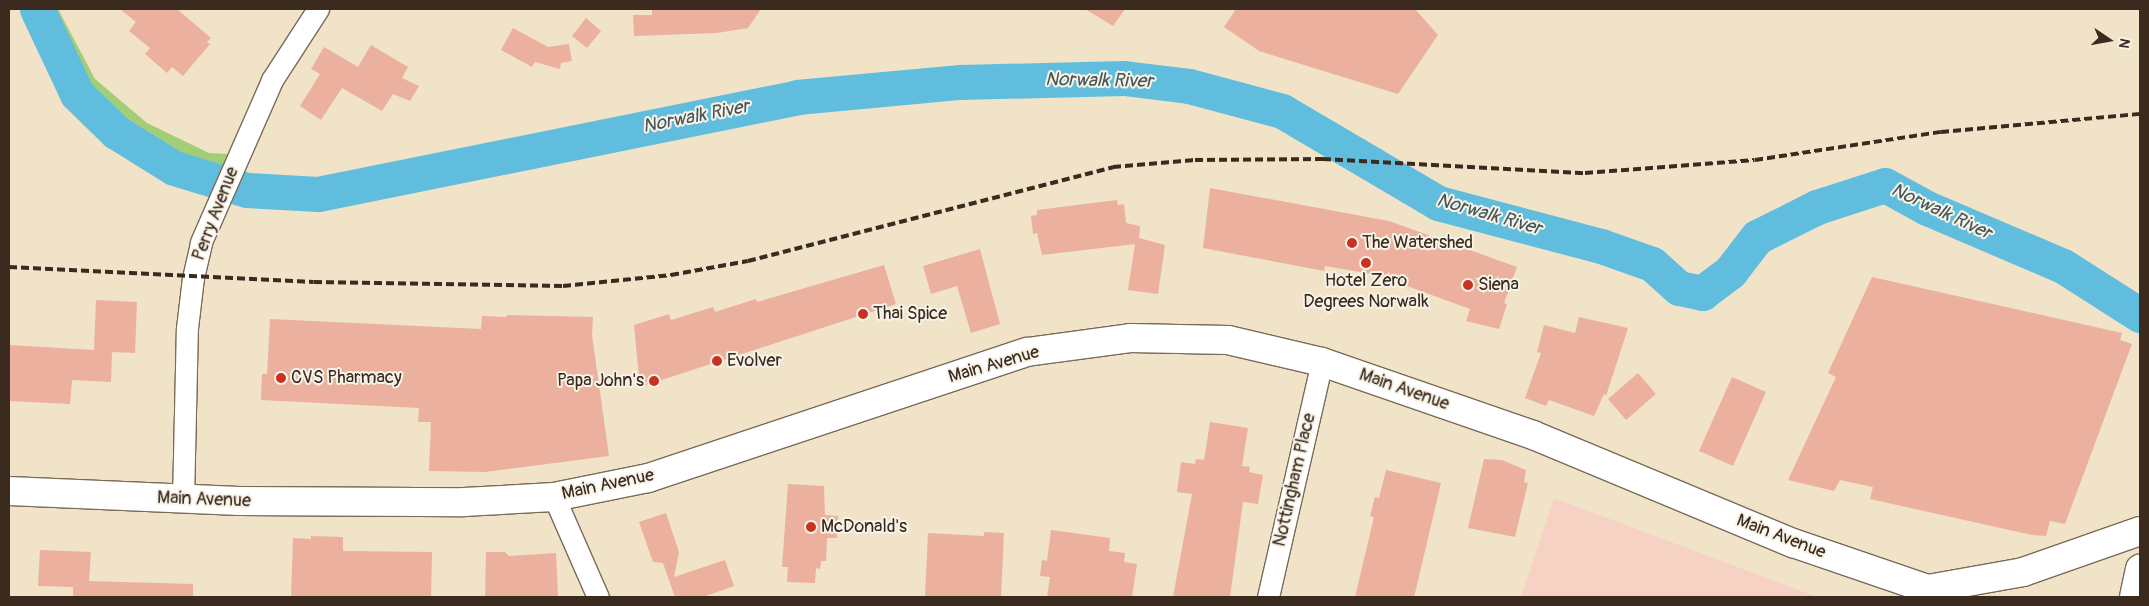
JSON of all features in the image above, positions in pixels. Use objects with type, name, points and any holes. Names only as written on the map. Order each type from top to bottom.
[{"type":"main road","name":"Main Avenue","points":[[9,492],[183,500],[464,502],[554,497],[648,478],[1028,352],[1130,338],[1228,340],[1322,362],[1533,435],[1793,543],[1940,593]]},
{"type":"main road","points":[[1940,593],[2023,572],[2140,531]]},
{"type":"main road","points":[[2134,597],[2140,569]]},
{"type":"street","name":"Perry Avenue","points":[[183,500],[187,328],[192,278],[210,221],[240,149],[272,80],[318,9]]},
{"type":"street","name":"Nottingham Place","points":[[1268,597],[1322,362]]},
{"type":"street","points":[[554,497],[598,597]]},
{"type":"shaded area","points":[[1554,498],[1817,597],[1521,597]]},
{"type":"green space","points":[[38,9],[58,9],[95,79],[147,123],[209,153],[247,155],[240,172],[204,170],[138,138],[81,90]]},
{"type":"building","points":[[120,9],[177,9],[211,38],[207,42],[210,44],[183,76],[172,67],[167,73],[145,54],[150,48],[129,31],[136,22]]},
{"type":"building","points":[[761,9],[748,28],[717,33],[634,36],[633,15],[652,15],[652,10]]},
{"type":"building","points":[[1085,9],[1125,9],[1113,26]]},
{"type":"building","points":[[1236,9],[1415,9],[1438,35],[1398,94],[1259,51],[1224,27]]},
{"type":"building","points":[[586,18],[601,31],[587,48],[572,36]]},
{"type":"building","points":[[513,28],[548,47],[569,44],[572,61],[561,63],[560,69],[535,62],[532,67],[501,50]]},
{"type":"building","points":[[371,45],[408,67],[402,78],[419,86],[410,101],[393,94],[382,111],[342,88],[321,120],[300,106],[320,74],[311,69],[324,47],[358,67]]},
{"type":"building","points":[[1210,188],[1389,221],[1517,267],[1504,303],[1507,304],[1499,329],[1466,321],[1470,309],[1377,275],[1325,266],[1324,271],[1203,248]]},
{"type":"building","points":[[1117,200],[1118,205],[1124,204],[1126,223],[1140,226],[1139,238],[1165,245],[1158,294],[1128,290],[1135,244],[1042,255],[1037,233],[1033,234],[1031,216],[1037,215],[1037,210]]},
{"type":"building","points":[[980,249],[1000,324],[971,333],[957,286],[931,294],[923,266]]},
{"type":"building","points":[[884,265],[896,304],[640,387],[634,325],[669,314],[671,320],[713,307],[715,312],[756,299],[757,302]]},
{"type":"building","points":[[1872,277],[2122,333],[2120,340],[2132,344],[2065,524],[2050,521],[2046,536],[2032,535],[1870,499],[1873,487],[1840,480],[1834,491],[1788,480],[1836,377],[1828,373]]},
{"type":"building","points":[[96,300],[137,302],[135,353],[112,352],[111,382],[72,380],[70,404],[9,401],[9,345],[94,350]]},
{"type":"building","points":[[507,315],[593,317],[592,335],[609,456],[485,472],[429,471],[431,422],[418,422],[419,408],[261,400],[262,374],[267,374],[270,319],[481,329],[482,316],[506,317]]},
{"type":"building","points":[[1579,317],[1628,328],[1606,396],[1604,394],[1594,416],[1549,400],[1546,406],[1525,398],[1541,353],[1537,352],[1544,325],[1575,333]]},
{"type":"building","points":[[1638,373],[1656,394],[1626,420],[1608,399]]},
{"type":"building","points":[[1732,377],[1766,392],[1733,466],[1699,451]]},
{"type":"building","points":[[1210,422],[1248,428],[1242,466],[1250,467],[1249,472],[1263,475],[1258,504],[1243,502],[1230,597],[1173,597],[1192,494],[1177,492],[1181,462],[1195,464],[1196,459],[1204,460]]},
{"type":"building","points":[[1484,459],[1502,460],[1526,470],[1524,482],[1528,483],[1515,537],[1468,528]]},
{"type":"building","points":[[1386,470],[1441,483],[1417,585],[1414,597],[1355,597],[1374,517],[1370,516],[1375,497],[1379,498]]},
{"type":"building","name":"McDonald's","points":[[788,484],[824,486],[825,515],[838,516],[837,538],[827,538],[826,561],[821,561],[820,569],[816,568],[815,583],[787,582],[788,567],[782,567]]},
{"type":"building","points":[[666,513],[679,552],[674,577],[725,560],[734,586],[703,597],[675,597],[663,563],[653,562],[639,522]]},
{"type":"building","points":[[1051,530],[1110,538],[1109,551],[1125,553],[1124,562],[1137,564],[1132,597],[1047,597],[1050,577],[1040,576],[1042,560],[1047,561]]},
{"type":"building","points":[[984,532],[1004,533],[1001,597],[925,597],[928,533],[984,536]]},
{"type":"building","points":[[311,536],[343,537],[343,551],[432,552],[431,597],[291,597],[293,538],[311,539]]},
{"type":"building","points":[[40,550],[91,552],[89,581],[193,584],[193,597],[73,596],[73,587],[38,586]]},
{"type":"building","points":[[486,552],[505,552],[509,556],[556,553],[558,597],[485,597]]},
{"type":"waterway","name":"Norwalk River","points":[[37,9],[77,94],[116,132],[174,168],[247,190],[318,194],[797,97],[960,82],[1124,78],[1189,86],[1282,111],[1438,203],[1601,246],[1652,264],[1679,288],[1702,293],[1730,272],[1757,237],[1817,207],[1885,185],[1927,208],[2063,266],[2140,315]]},
{"type":"railway","points":[[9,267],[314,282],[563,286],[671,275],[748,261],[1113,167],[1195,160],[1323,159],[1585,173],[1755,160],[1941,132],[2140,114]]},
{"type":"place","name":"The Watershed","points":[[1352,243]]},
{"type":"place","name":"Hotel Zero Degrees Norwalk","points":[[1366,263]]},
{"type":"place","name":"Siena","points":[[1468,285]]},
{"type":"place","name":"Thai Spice","points":[[863,314]]},
{"type":"place","name":"Evolver","points":[[717,361]]},
{"type":"place","name":"CVS Pharmacy","points":[[281,378]]},
{"type":"place","name":"Papa John's","points":[[654,381]]},
{"type":"place","name":"McDonald's","points":[[811,527]]}]
